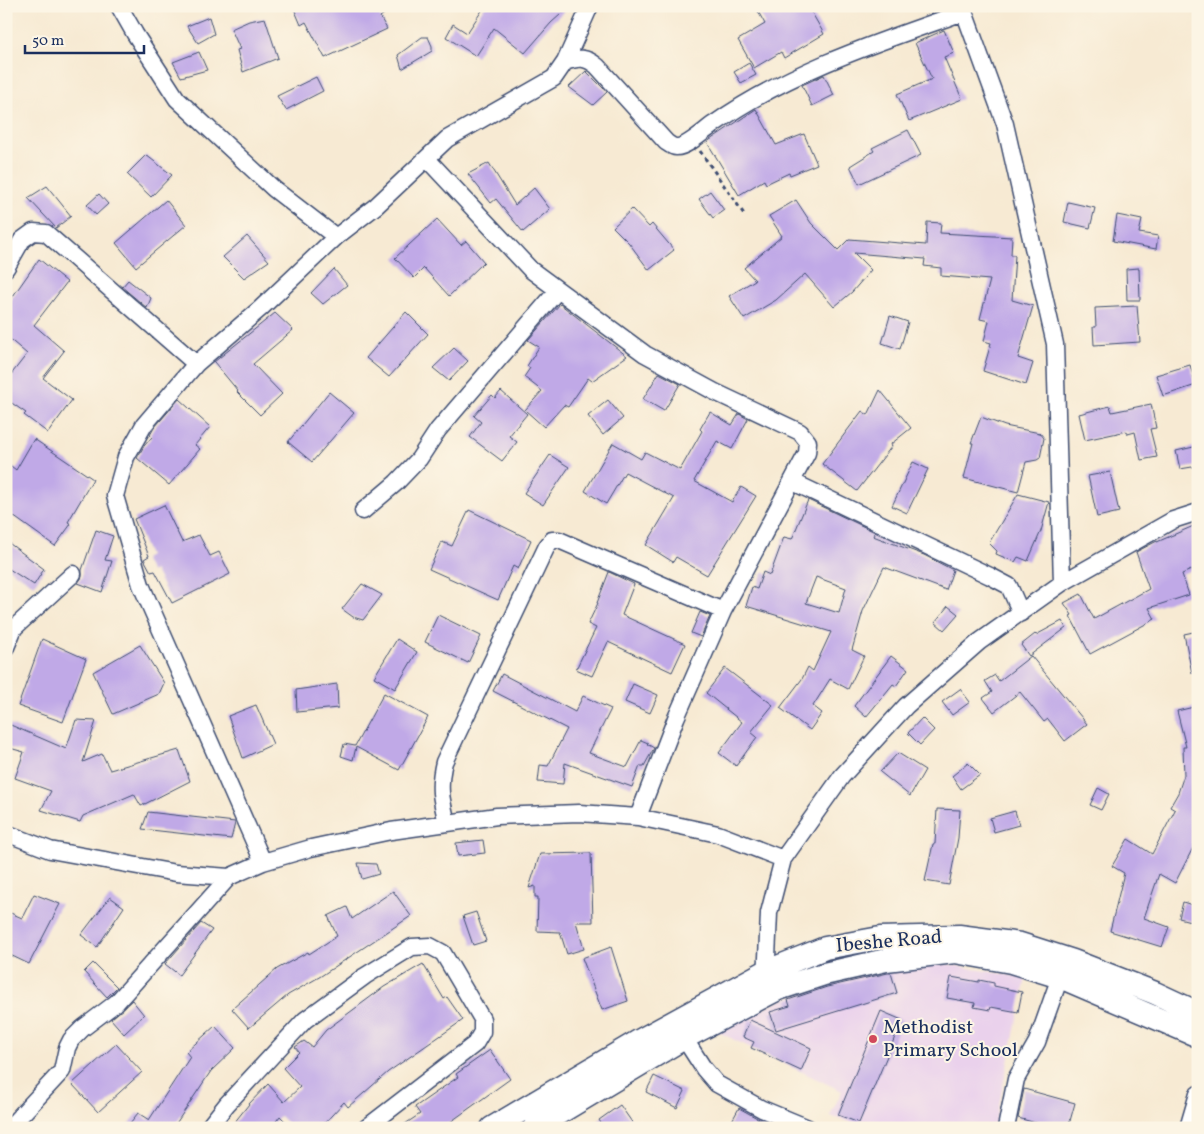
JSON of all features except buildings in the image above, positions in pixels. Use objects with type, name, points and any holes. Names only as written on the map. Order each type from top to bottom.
[{"type":"main road","name":"Ibeshe Road","points":[[492,1128],[637,1042],[765,972],[825,948],[880,938],[958,936],[1020,944],[1056,955],[1155,993],[1198,1013]]},
{"type":"main road","name":"Ibeshe Road","points":[[534,1128],[684,1038],[778,989],[824,974],[868,964],[918,956],[955,952],[1011,962],[1060,977],[1198,1036]]},
{"type":"street","points":[[120,6],[135,34],[177,98],[274,189],[336,237]]},
{"type":"street","points":[[262,862],[141,585],[115,496],[126,457],[144,425],[196,364],[261,308],[336,237],[376,206],[447,140],[554,78],[565,62],[590,6]]},
{"type":"street","points":[[565,62],[578,58],[588,59],[597,66],[666,142],[674,148],[692,140],[758,96],[854,50],[963,9],[1005,124],[1054,344],[1062,583]]},
{"type":"street","points":[[427,159],[532,270],[558,290],[645,354],[715,392],[800,432],[804,436],[808,448],[808,453],[793,482],[723,611],[676,718],[638,817]]},
{"type":"street","points":[[6,268],[22,240],[33,232],[46,234],[196,364]]},
{"type":"street","points":[[363,511],[419,459],[438,430],[558,290]]},
{"type":"street","points":[[793,482],[1009,586],[1021,613]]},
{"type":"street","points":[[766,995],[765,972],[769,913],[783,859],[842,776],[906,706],[979,642],[1062,583],[1173,520],[1198,512]]},
{"type":"street","points":[[447,823],[440,798],[440,779],[444,762],[547,546],[552,540],[559,540],[723,611]]},
{"type":"street","points":[[6,647],[14,628],[73,574]]},
{"type":"street","points":[[9,1128],[62,1071],[67,1048],[71,1040],[83,1028],[116,1003],[229,877],[262,862],[311,848],[391,831],[497,816],[579,813],[638,817],[718,834],[783,859]]},
{"type":"street","points":[[6,833],[50,850],[176,873],[229,877]]},
{"type":"street","points":[[208,1128],[227,1104],[305,1020],[365,976],[412,947],[430,946],[443,954],[448,962],[482,1019],[482,1032],[475,1044],[366,1128]]},
{"type":"street","points":[[1006,1128],[1016,1079],[1037,1042],[1060,977]]},
{"type":"street","points":[[684,1038],[704,1069],[717,1084],[762,1109],[808,1128]]},
{"type":"street","points":[[1191,1127],[1198,1094]]},
{"type":"path","points":[[692,140],[744,214]]},
{"type":"shaded area","name":"Methodist Primary School","points":[[946,964],[1026,978],[994,1128],[868,1128],[830,1116],[842,1091],[714,1030],[787,998],[889,967]]},
{"type":"place","name":"Methodist Primary School","points":[[873,1039]]}]
